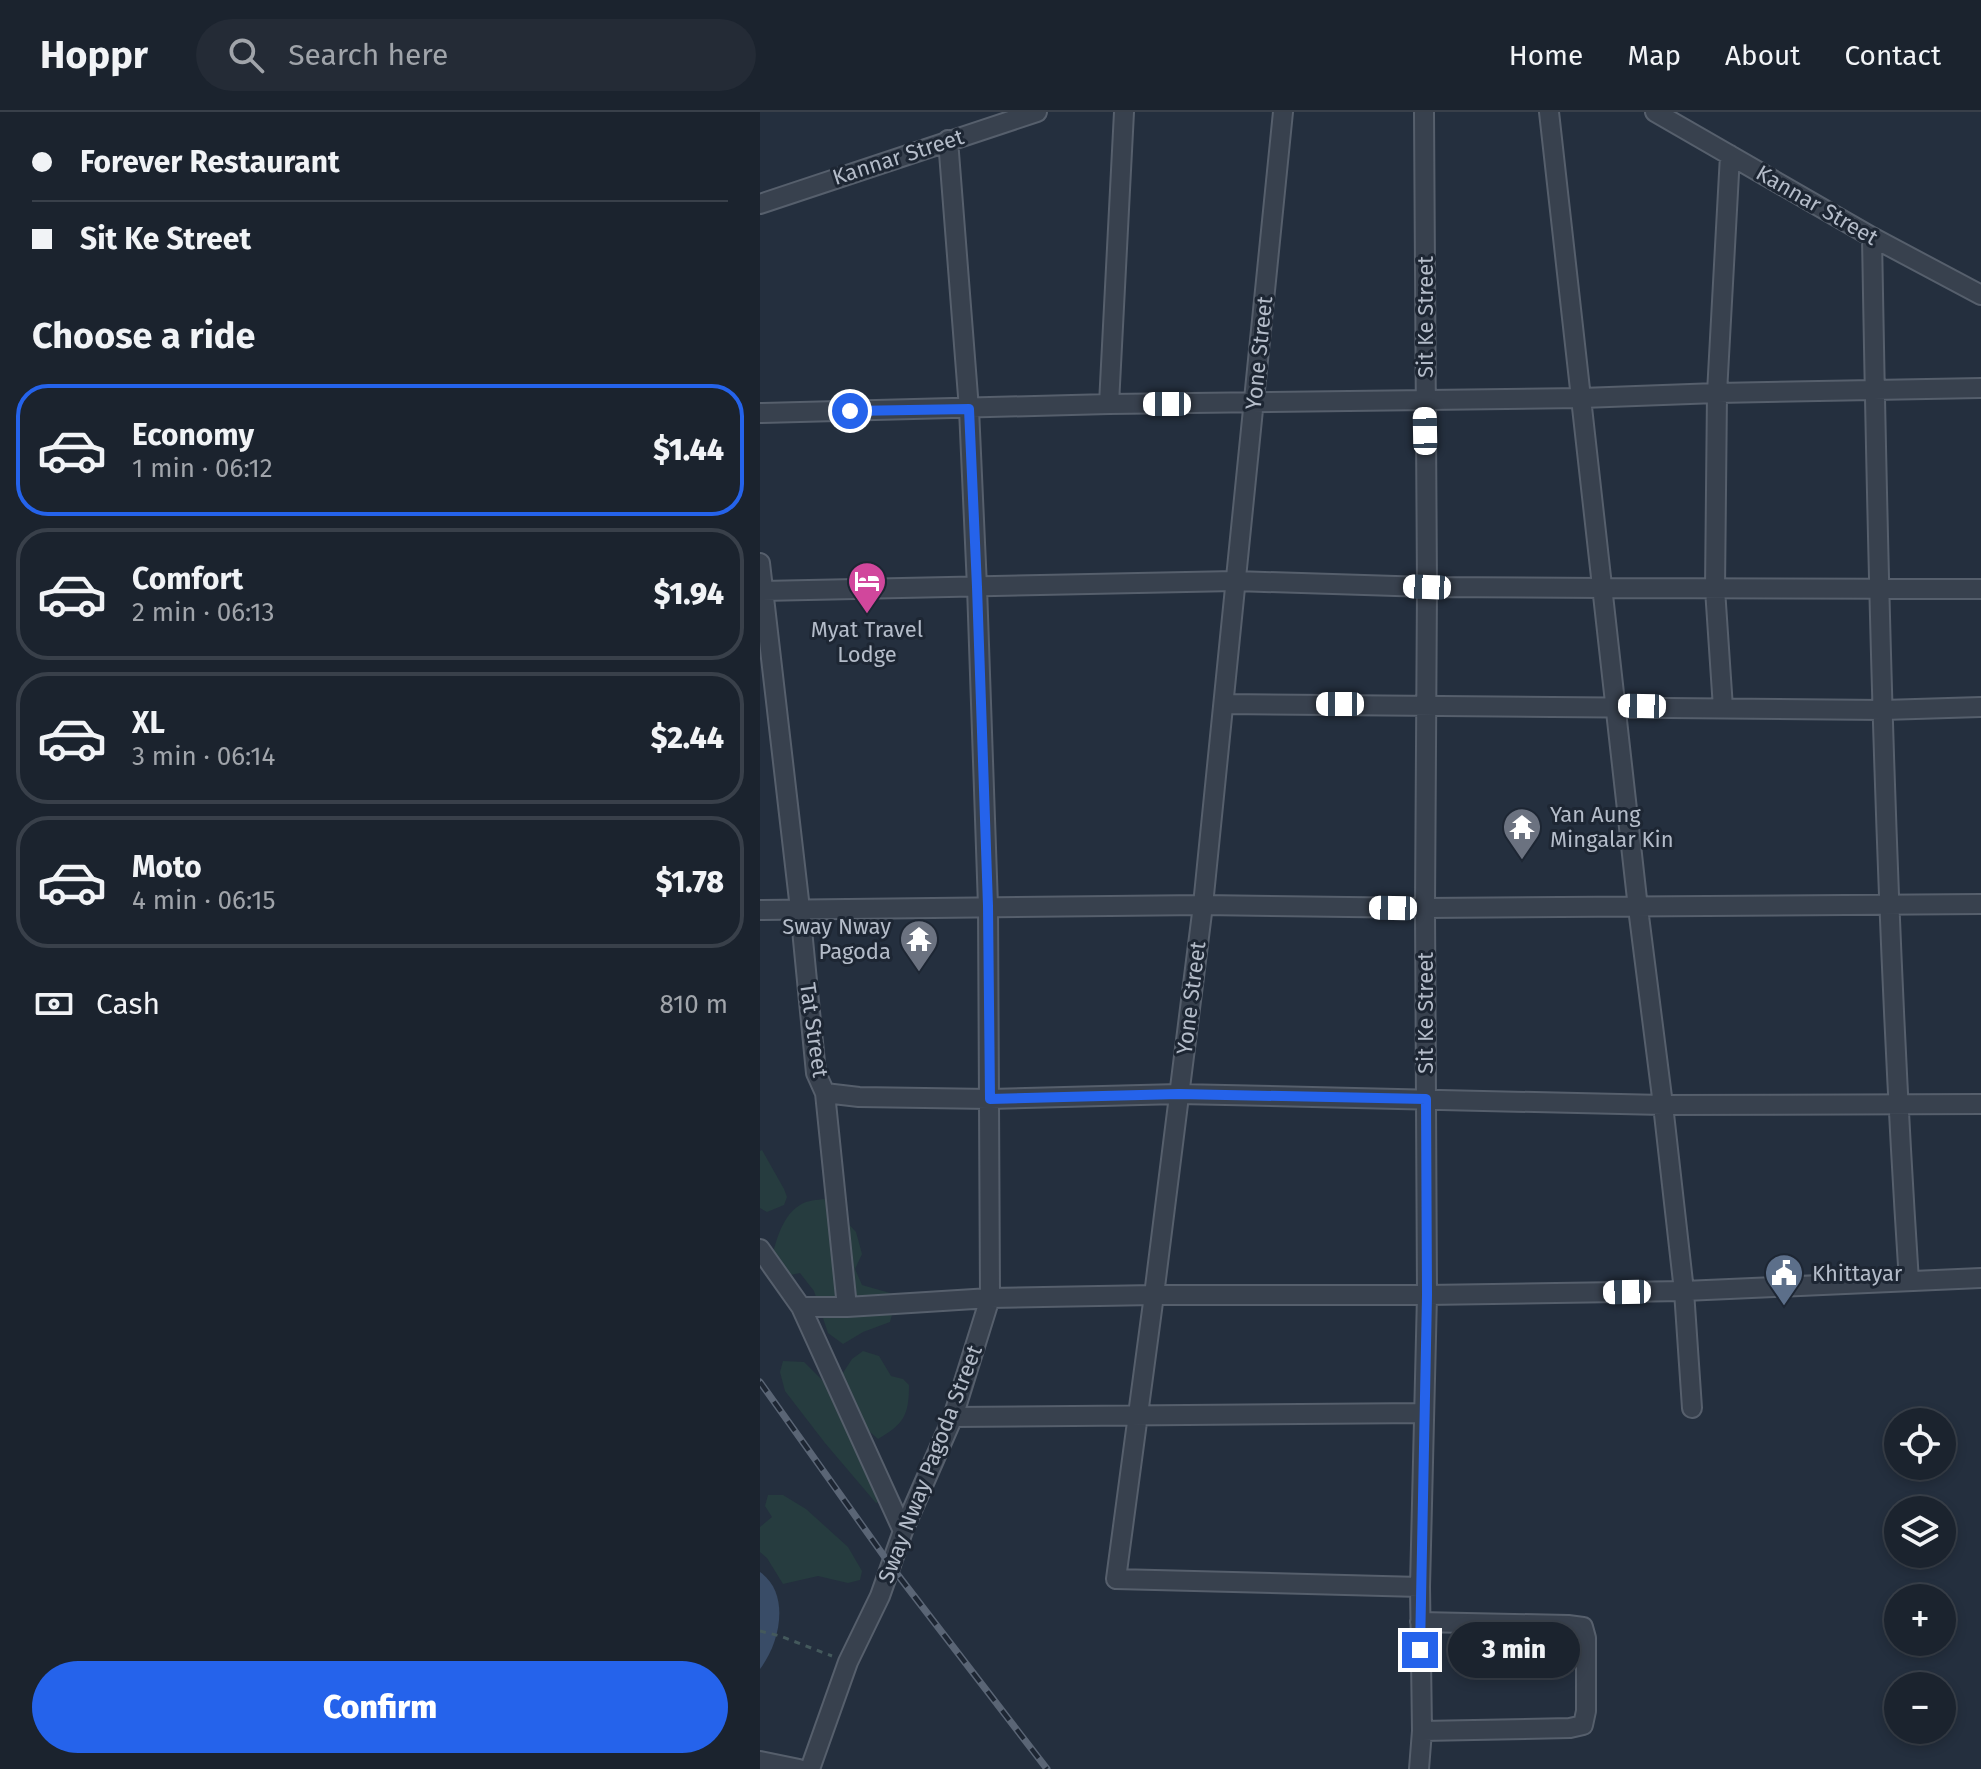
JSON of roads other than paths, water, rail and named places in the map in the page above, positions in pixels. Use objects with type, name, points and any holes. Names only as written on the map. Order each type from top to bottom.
[{"type":"street","name":"Kannar Street","points":[[760,204],[1037,112]]},
{"type":"street","points":[[1109,404],[1124,112]]},
{"type":"street","name":"Yone Street","points":[[1283,112],[1203,905],[1116,1579],[1420,1587]]},
{"type":"street","name":"Sit Ke Street","points":[[1419,1769],[1427,1295],[1424,112]]},
{"type":"street","points":[[1549,112],[1684,1291],[1692,1408]]},
{"type":"street","name":"Kannar Street","points":[[1655,112],[1872,237],[1981,295]]},
{"type":"street","name":"Sway Nway Pagoda Street","points":[[810,1769],[848,1662],[880,1596],[903,1531],[953,1417],[990,1298],[988,906],[977,587],[969,409],[948,140]]},
{"type":"street","points":[[1723,708],[1715,589],[1717,393],[1730,155]]},
{"type":"street","points":[[1872,237],[1889,906],[1909,1281]]},
{"type":"street","points":[[760,413],[1981,388]]},
{"type":"street","name":"Tat Street","points":[[760,563],[816,1073],[825,1093],[847,1307]]},
{"type":"street","points":[[761,591],[1235,581],[1427,587],[1981,589]]},
{"type":"street","points":[[1224,704],[1883,710],[1981,707]]},
{"type":"street","points":[[760,910],[988,906],[1638,908],[1981,904]]},
{"type":"street","points":[[825,1093],[859,1097],[990,1099],[1179,1094],[1663,1105],[1981,1104]]},
{"type":"street","points":[[760,1249],[801,1307],[903,1531]]},
{"type":"street","points":[[801,1307],[990,1298],[1154,1295],[1684,1291],[1981,1278]]},
{"type":"street","points":[[953,1417],[1424,1413]]},
{"type":"street","points":[[1420,1622],[1568,1625],[1583,1627],[1586,1638],[1586,1711],[1583,1725],[1570,1728],[1422,1731]]},
{"type":"street","points":[[760,1761],[799,1769]]},
{"type":"water","points":[[760,1572],[770,1581],[776,1593],[779,1619],[773,1646],[760,1669]]},
{"type":"railway","points":[[760,1382],[891,1566],[1047,1769]]},
{"type":"place","name":"Myat Travel Lodge","points":[[867,615]]},
{"type":"place","name":"Yan Aung Mingalar Kin","points":[[1522,861]]},
{"type":"place","name":"Sway Nway Pagoda","points":[[919,973]]},
{"type":"place","name":"Khittayar","points":[[1784,1307]]}]
